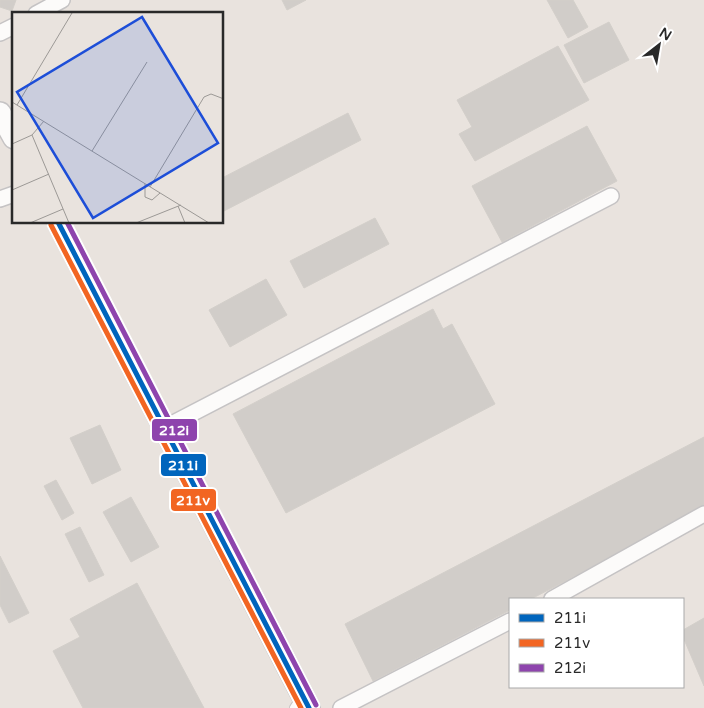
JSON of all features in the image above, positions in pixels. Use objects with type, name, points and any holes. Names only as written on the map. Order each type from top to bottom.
[{"type":"main road","points":[[0,113],[12,134]]},
{"type":"main road","points":[[59,224],[164,428],[301,704]]},
{"type":"street","points":[[40,12],[62,0]]},
{"type":"street","points":[[0,33],[12,27]]},
{"type":"street","points":[[0,199],[12,195]]},
{"type":"street","points":[[164,428],[611,196]]},
{"type":"street","points":[[554,598],[704,514]]},
{"type":"street","points":[[341,708],[509,622]]},
{"type":"building","points":[[0,0],[16,0],[12,11],[0,7]]},
{"type":"building","points":[[282,0],[306,0],[287,10]]},
{"type":"building","points":[[547,0],[573,0],[588,27],[568,38]]},
{"type":"building","points":[[609,22],[629,60],[584,83],[564,45]]},
{"type":"building","points":[[558,46],[589,100],[475,161],[459,134],[472,127],[457,100]]},
{"type":"building","points":[[348,113],[361,140],[224,211],[224,177]]},
{"type":"building","points":[[587,126],[617,181],[502,242],[472,186]]},
{"type":"building","points":[[375,218],[389,244],[304,288],[290,261]]},
{"type":"building","points":[[266,279],[287,315],[230,347],[209,310]]},
{"type":"building","points":[[433,309],[443,329],[452,324],[495,404],[286,513],[233,414]]},
{"type":"building","points":[[100,425],[121,470],[92,484],[70,438]]},
{"type":"building","points":[[704,437],[704,509],[533,598],[509,598],[509,611],[373,681],[345,624]]},
{"type":"building","points":[[56,480],[74,513],[62,520],[44,486]]},
{"type":"building","points":[[131,497],[159,547],[131,562],[103,512]]},
{"type":"building","points":[[80,527],[104,575],[89,582],[65,534]]},
{"type":"building","points":[[0,556],[29,613],[9,623],[0,605]]},
{"type":"building","points":[[137,583],[204,708],[83,708],[53,651],[80,637],[70,619]]},
{"type":"building","points":[[704,618],[704,686],[684,639],[684,629]]},
{"type":"transit line","name":"211i","points":[[59,224],[309,708]]},
{"type":"transit line","name":"212i","points":[[68,224],[316,705]]},
{"type":"transit line","name":"211v","points":[[51,225],[301,708]]}]
